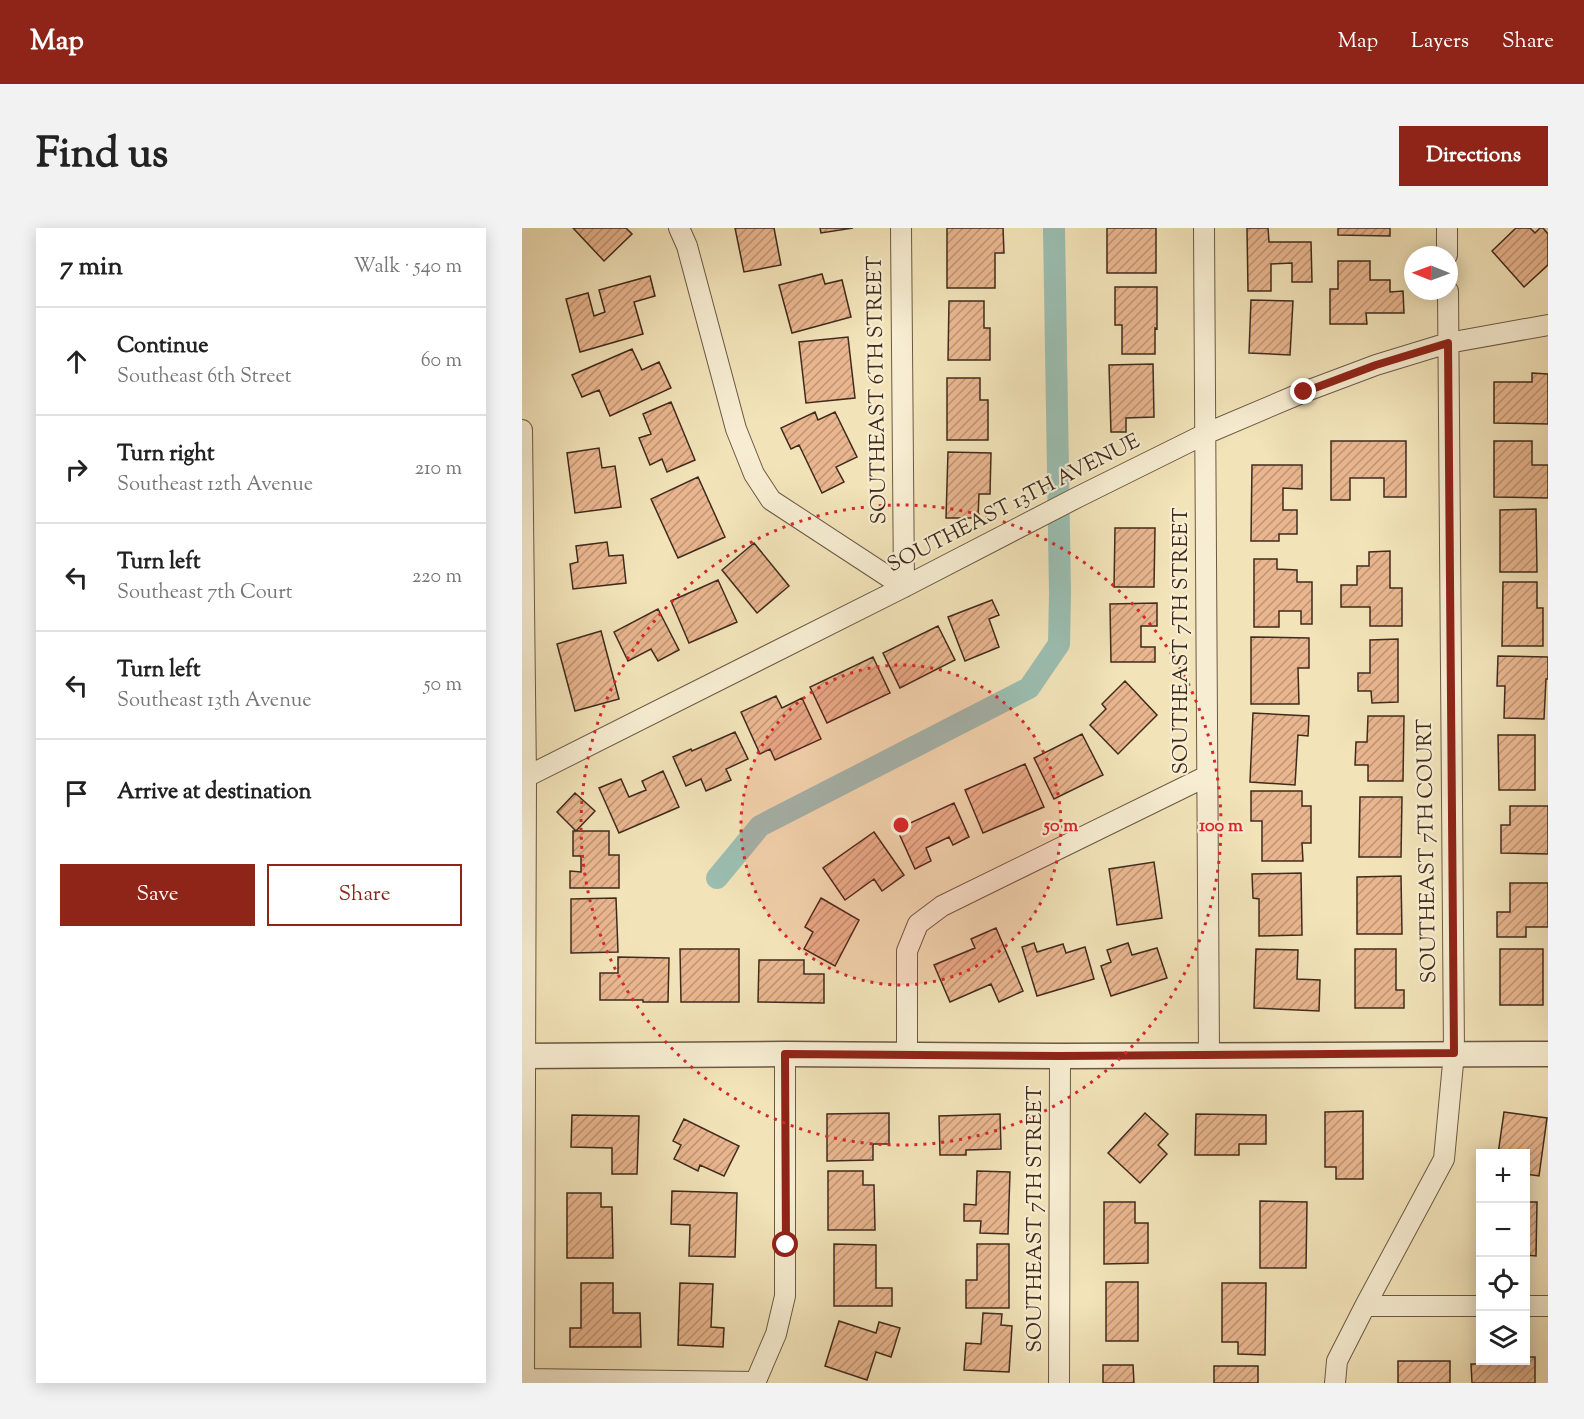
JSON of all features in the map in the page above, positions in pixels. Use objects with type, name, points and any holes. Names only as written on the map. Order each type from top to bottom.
[{"type":"street","points":[[679,228],[687,246],[736,429],[754,474],[771,500],[904,587]]},
{"type":"street","name":"SOUTHEAST 6TH STREET","points":[[901,228],[904,587]]},
{"type":"street","name":"SOUTHEAST 7TH STREET","points":[[1204,228],[1209,1055]]},
{"type":"street","points":[[1447,228],[1447,246]]},
{"type":"street","name":"SOUTHEAST 7TH COURT","points":[[1335,1383],[1337,1361],[1444,1160],[1454,1053],[1448,300]]},
{"type":"street","name":"SOUTHEAST 13TH AVENUE","points":[[524,778],[1205,434],[1304,392],[1376,365],[1448,343],[1548,325]]},
{"type":"street","points":[[522,430],[523,1380],[755,1383],[776,1334],[785,1296],[785,1054]]},
{"type":"street","points":[[907,1055],[907,951],[918,924],[942,906],[1207,776]]},
{"type":"street","points":[[524,1056],[1548,1054]]},
{"type":"street","name":"SOUTHEAST 7TH STREET","points":[[1059,1383],[1060,1056]]},
{"type":"street","points":[[1365,1306],[1476,1306]]},
{"type":"street","points":[[1530,1306],[1548,1306]]},
{"type":"building","points":[[573,228],[626,228],[632,234],[604,261]]},
{"type":"building","points":[[735,228],[774,228],[781,265],[744,272]]},
{"type":"building","points":[[820,228],[853,228],[821,233]]},
{"type":"building","points":[[947,228],[1003,228],[1004,253],[995,253],[995,288],[947,288]]},
{"type":"building","points":[[1107,228],[1156,228],[1156,273],[1107,273]]},
{"type":"building","points":[[1247,228],[1268,228],[1269,242],[1311,242],[1312,282],[1292,282],[1292,263],[1271,264],[1271,291],[1248,291]]},
{"type":"building","points":[[1338,228],[1390,228],[1390,236],[1338,235]]},
{"type":"building","points":[[1516,228],[1530,228],[1535,233],[1543,228],[1548,234],[1548,265],[1524,287],[1492,251]]},
{"type":"building","points":[[1338,261],[1370,261],[1370,280],[1390,280],[1390,292],[1403,291],[1404,313],[1366,313],[1367,324],[1330,324],[1330,289],[1338,289]]},
{"type":"building","points":[[822,274],[825,284],[842,280],[851,317],[792,333],[779,285]]},
{"type":"building","points":[[650,276],[655,296],[634,302],[643,334],[580,352],[566,299],[588,293],[594,316],[605,312],[599,290]]},
{"type":"building","points":[[1115,287],[1157,287],[1155,354],[1122,354],[1122,325],[1115,325]]},
{"type":"building","points":[[1251,300],[1293,301],[1290,355],[1249,353]]},
{"type":"building","points":[[949,301],[984,301],[984,328],[990,328],[990,360],[948,360]]},
{"type":"building","points":[[848,337],[855,398],[806,403],[799,342]]},
{"type":"building","points":[[632,349],[642,370],[659,362],[671,388],[610,416],[599,390],[582,397],[572,375]]},
{"type":"building","points":[[1153,364],[1154,417],[1126,418],[1126,432],[1111,432],[1109,365]]},
{"type":"building","points":[[1532,373],[1548,374],[1548,424],[1494,423],[1494,382],[1532,382]]},
{"type":"building","points":[[947,378],[980,378],[980,400],[988,400],[988,440],[947,440]]},
{"type":"building","points":[[671,402],[695,460],[667,472],[662,459],[650,465],[639,438],[651,434],[643,414]]},
{"type":"building","points":[[815,412],[818,420],[835,412],[857,457],[836,467],[844,482],[822,493],[799,445],[791,449],[781,428]]},
{"type":"building","points":[[1331,441],[1406,441],[1406,497],[1384,497],[1384,478],[1350,478],[1350,500],[1331,500]]},
{"type":"building","points":[[1494,441],[1532,441],[1532,465],[1548,465],[1548,498],[1494,497]]},
{"type":"building","points":[[599,448],[602,468],[615,466],[621,507],[575,513],[567,453]]},
{"type":"building","points":[[948,452],[991,453],[990,494],[979,494],[978,518],[946,518]]},
{"type":"building","points":[[1252,465],[1302,465],[1302,489],[1283,488],[1283,510],[1297,510],[1297,534],[1279,534],[1279,541],[1251,541]]},
{"type":"building","points":[[698,477],[725,537],[678,558],[651,499]]},
{"type":"building","points":[[1536,509],[1537,572],[1500,572],[1500,510]]},
{"type":"building","points":[[1115,528],[1155,528],[1154,587],[1114,587]]},
{"type":"building","points":[[607,542],[609,556],[623,555],[626,583],[573,589],[570,564],[578,562],[576,546]]},
{"type":"building","points":[[754,543],[789,586],[757,613],[722,570]]},
{"type":"building","points":[[1390,551],[1390,588],[1402,588],[1402,626],[1370,626],[1370,607],[1341,607],[1341,585],[1357,585],[1357,566],[1369,566],[1369,552]]},
{"type":"building","points":[[1254,559],[1277,559],[1277,569],[1297,570],[1297,582],[1312,582],[1312,624],[1301,624],[1301,611],[1279,611],[1279,627],[1254,627]]},
{"type":"building","points":[[718,580],[737,622],[689,643],[671,601]]},
{"type":"building","points":[[1503,582],[1537,582],[1537,608],[1543,608],[1543,646],[1502,646]]},
{"type":"building","points":[[992,600],[999,615],[989,619],[999,647],[965,661],[948,617]]},
{"type":"building","points":[[1157,603],[1157,626],[1141,626],[1141,647],[1155,647],[1155,662],[1111,662],[1110,604]]},
{"type":"building","points":[[658,609],[679,650],[658,661],[651,649],[628,661],[614,632]]},
{"type":"building","points":[[938,626],[955,660],[900,688],[883,653]]},
{"type":"building","points":[[601,631],[619,699],[575,711],[557,644]]},
{"type":"building","points":[[1251,637],[1309,638],[1309,668],[1298,668],[1299,704],[1251,704]]},
{"type":"building","points":[[1398,639],[1398,702],[1372,703],[1371,691],[1358,691],[1358,673],[1370,673],[1370,640]]},
{"type":"building","points":[[1498,656],[1548,657],[1544,719],[1504,718],[1505,686],[1497,686]]},
{"type":"building","points":[[873,657],[890,693],[827,723],[810,687]]},
{"type":"building","points":[[1125,681],[1157,715],[1118,754],[1090,725],[1106,709],[1102,704]]},
{"type":"building","points":[[776,696],[782,708],[802,698],[821,739],[775,760],[770,749],[760,754],[741,712]]},
{"type":"building","points":[[1253,713],[1309,716],[1308,736],[1298,735],[1295,785],[1250,782]]},
{"type":"building","points":[[1368,716],[1404,716],[1403,781],[1368,781],[1368,765],[1355,765],[1356,742],[1367,742]]},
{"type":"building","points":[[735,732],[748,759],[726,769],[731,780],[706,791],[701,779],[686,786],[673,757]]},
{"type":"building","points":[[1082,734],[1103,775],[1054,799],[1034,758]]},
{"type":"building","points":[[1498,735],[1535,735],[1535,790],[1499,790]]},
{"type":"building","points":[[1025,764],[1044,807],[983,833],[965,790]]},
{"type":"building","points":[[663,771],[679,807],[619,833],[599,788],[621,779],[629,797],[646,790],[642,781]]},
{"type":"building","points":[[1251,791],[1302,791],[1302,806],[1311,806],[1311,843],[1302,843],[1303,861],[1262,861],[1262,821],[1251,821]]},
{"type":"building","points":[[575,793],[595,811],[576,831],[557,812]]},
{"type":"building","points":[[1360,797],[1402,797],[1401,857],[1359,857]]},
{"type":"building","points":[[954,803],[969,837],[953,845],[949,837],[926,848],[931,861],[915,869],[897,829]]},
{"type":"building","points":[[1510,806],[1548,806],[1548,854],[1501,853],[1501,825],[1510,825]]},
{"type":"building","points":[[573,831],[609,831],[609,855],[619,855],[619,888],[570,888],[570,871],[581,872],[581,856],[573,856]]},
{"type":"building","points":[[874,832],[904,875],[882,891],[874,879],[845,900],[823,868]]},
{"type":"building","points":[[1154,862],[1162,918],[1117,925],[1109,869]]},
{"type":"building","points":[[1301,873],[1302,935],[1259,936],[1259,899],[1253,898],[1252,874]]},
{"type":"building","points":[[1401,876],[1402,934],[1357,934],[1357,877]]},
{"type":"building","points":[[1510,883],[1548,883],[1548,927],[1526,927],[1526,937],[1497,937],[1497,912],[1510,912]]},
{"type":"building","points":[[616,898],[618,952],[571,953],[571,899]]},
{"type":"building","points":[[821,898],[859,920],[835,966],[804,949],[813,932],[805,927]]},
{"type":"building","points":[[996,928],[1023,991],[999,1002],[991,984],[950,1002],[934,965],[975,948],[971,939]]},
{"type":"building","points":[[1034,943],[1037,952],[1063,944],[1066,953],[1085,947],[1094,979],[1037,996],[1022,947]]},
{"type":"building","points":[[1128,943],[1132,955],[1157,948],[1167,978],[1111,996],[1101,966],[1111,962],[1107,950]]},
{"type":"building","points":[[680,949],[739,949],[739,1002],[681,1002]]},
{"type":"building","points":[[1256,949],[1298,950],[1297,979],[1320,980],[1319,1011],[1254,1008]]},
{"type":"building","points":[[1355,949],[1396,949],[1396,990],[1404,990],[1404,1008],[1355,1008]]},
{"type":"building","points":[[1500,949],[1543,949],[1543,1005],[1500,1005]]},
{"type":"building","points":[[618,957],[669,958],[668,1002],[600,1000],[600,973],[618,973]]},
{"type":"building","points":[[759,960],[804,960],[804,974],[824,974],[824,1003],[758,1002]]},
{"type":"building","points":[[1363,1111],[1363,1179],[1336,1179],[1336,1167],[1325,1167],[1325,1112]]},
{"type":"building","points":[[1504,1112],[1547,1118],[1539,1176],[1530,1175],[1530,1149],[1499,1149]]},
{"type":"building","points":[[889,1113],[889,1144],[873,1144],[873,1160],[827,1161],[827,1114]]},
{"type":"building","points":[[1145,1113],[1168,1134],[1158,1145],[1167,1154],[1140,1183],[1108,1153]]},
{"type":"building","points":[[1000,1114],[1001,1149],[966,1150],[966,1155],[940,1155],[939,1116]]},
{"type":"building","points":[[1196,1114],[1266,1115],[1266,1144],[1239,1144],[1239,1155],[1195,1155]]},
{"type":"building","points":[[572,1115],[639,1116],[637,1174],[612,1174],[612,1148],[571,1147]]},
{"type":"building","points":[[684,1119],[739,1146],[724,1176],[700,1165],[698,1171],[674,1159],[681,1145],[673,1141]]},
{"type":"building","points":[[828,1171],[863,1171],[863,1185],[874,1185],[875,1230],[828,1230]]},
{"type":"building","points":[[977,1171],[1010,1172],[1008,1234],[980,1233],[981,1221],[964,1221],[964,1204],[976,1205]]},
{"type":"building","points":[[672,1191],[737,1193],[735,1257],[689,1256],[690,1225],[671,1224]]},
{"type":"building","points":[[567,1193],[601,1193],[601,1207],[612,1207],[613,1258],[567,1258]]},
{"type":"building","points":[[1260,1201],[1307,1202],[1306,1268],[1260,1268]]},
{"type":"building","points":[[1104,1202],[1135,1202],[1135,1223],[1148,1223],[1148,1263],[1104,1264]]},
{"type":"building","points":[[1530,1202],[1537,1202],[1536,1256],[1530,1255]]},
{"type":"building","points":[[834,1244],[876,1245],[876,1288],[892,1288],[892,1306],[834,1306]]},
{"type":"building","points":[[977,1244],[1009,1244],[1009,1308],[966,1308],[966,1280],[977,1280]]},
{"type":"building","points":[[1106,1282],[1138,1282],[1138,1341],[1106,1341]]},
{"type":"building","points":[[581,1283],[613,1283],[613,1313],[640,1313],[641,1347],[570,1347],[570,1328],[581,1328]]},
{"type":"building","points":[[680,1283],[713,1284],[711,1327],[724,1328],[723,1347],[678,1345]]},
{"type":"building","points":[[1222,1283],[1266,1283],[1265,1355],[1238,1354],[1238,1342],[1222,1342]]},
{"type":"building","points":[[983,1313],[1002,1314],[1001,1325],[1012,1326],[1009,1372],[964,1370],[966,1343],[981,1344]]},
{"type":"building","points":[[839,1321],[876,1333],[879,1322],[900,1328],[891,1357],[876,1352],[867,1380],[825,1366]]},
{"type":"building","points":[[1530,1357],[1535,1357],[1535,1383],[1472,1383],[1471,1364],[1530,1365]]},
{"type":"building","points":[[1398,1361],[1450,1361],[1450,1383],[1398,1383]]},
{"type":"building","points":[[1103,1365],[1133,1365],[1134,1383],[1103,1383]]},
{"type":"building","points":[[1214,1366],[1258,1366],[1258,1383],[1214,1383]]},
{"type":"waterway","points":[[717,878],[760,826],[1029,688],[1059,644],[1054,228]]},
{"type":"route","points":[[786,1245],[785,1054],[1060,1056],[1454,1053],[1448,343],[1376,365],[1304,392]]}]
